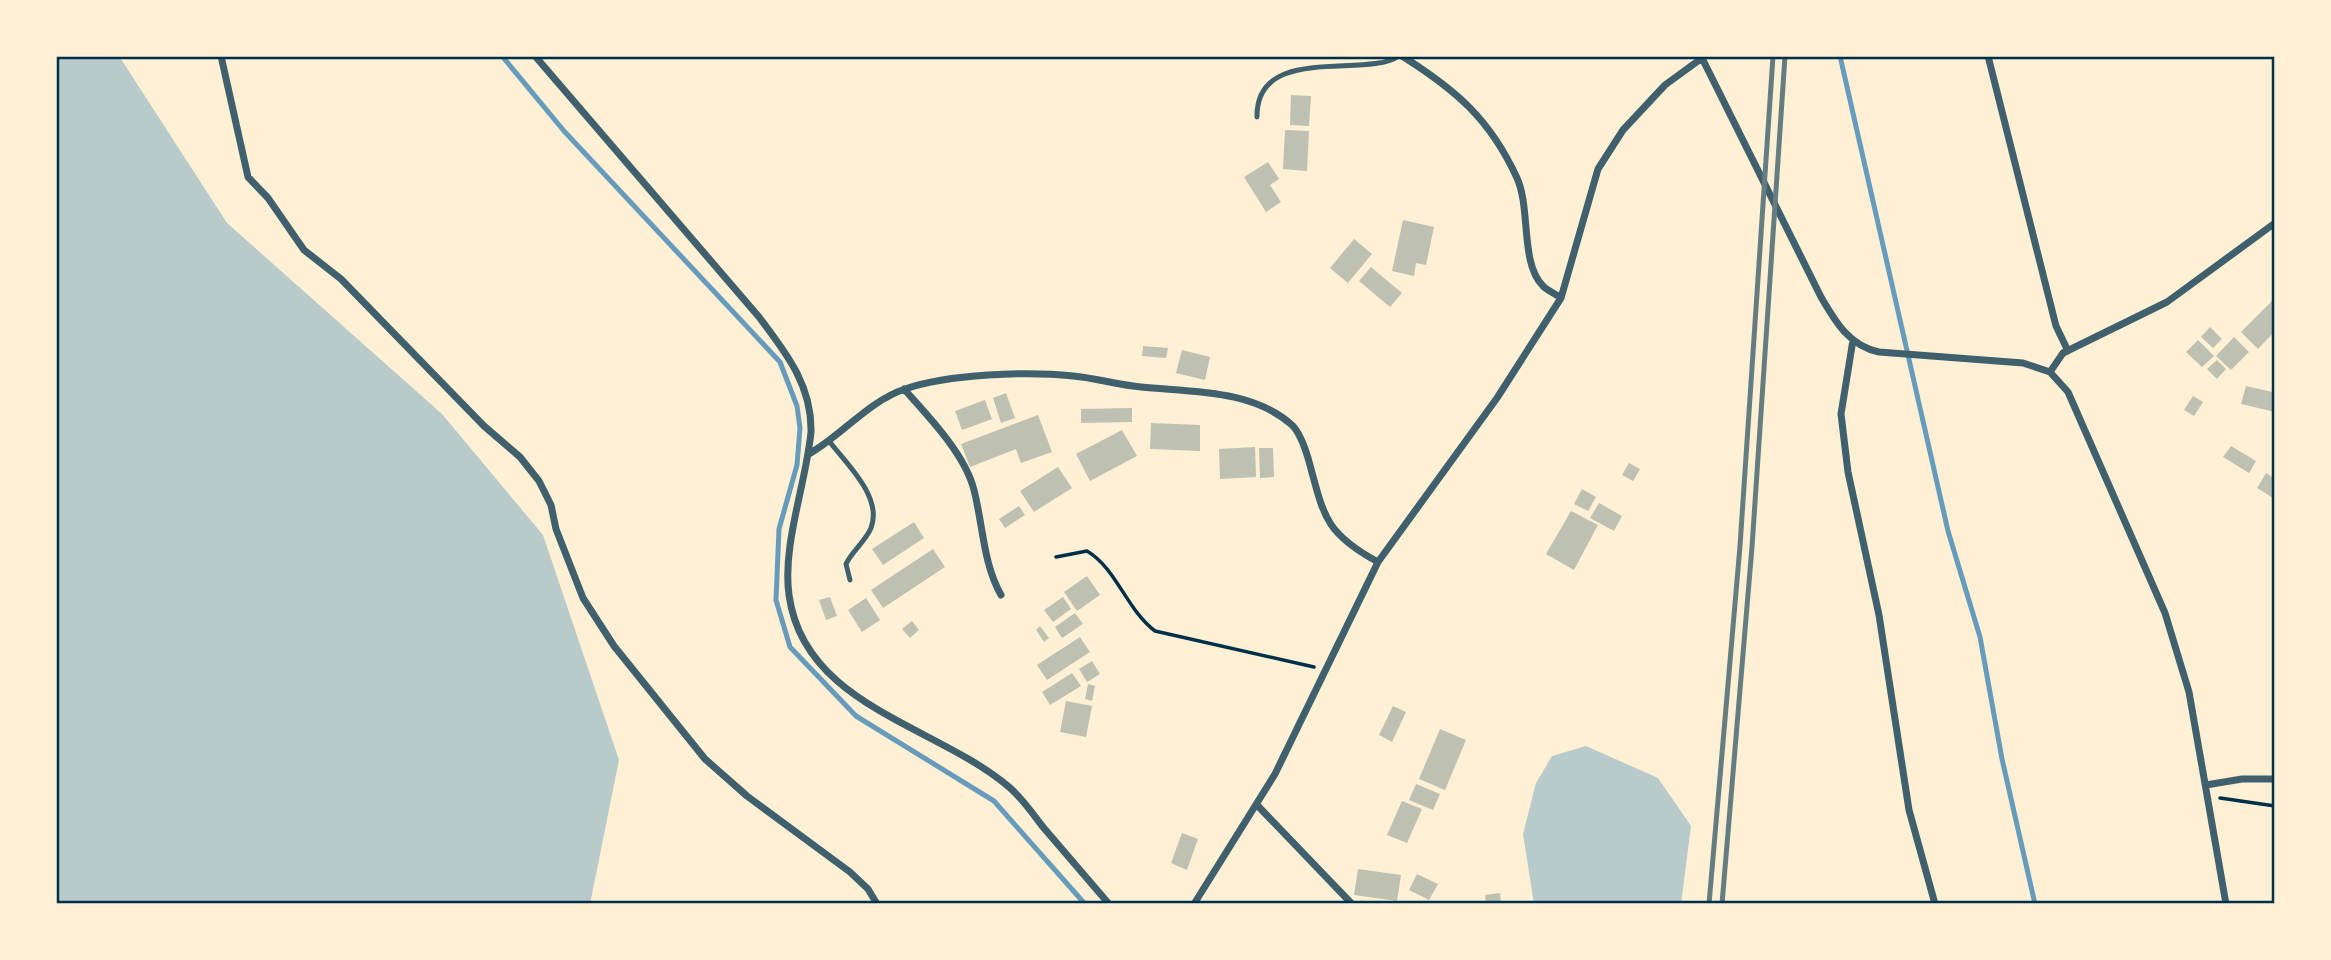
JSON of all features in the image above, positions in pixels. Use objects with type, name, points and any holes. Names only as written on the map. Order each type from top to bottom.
[{"type":"street","points":[[221,56],[248,177],[268,198],[304,250],[341,279],[484,425],[520,457],[539,481],[551,505],[556,529],[583,598],[614,646],[705,759],[747,796],[850,872],[869,890],[877,904]]},
{"type":"street","points":[[536,56],[760,317],[792,361],[812,413],[809,454],[787,575],[795,621],[809,650],[831,676],[870,706],[936,741],[1009,787],[1109,904]]},
{"type":"street","points":[[1401,56],[1475,109],[1490,129],[1518,180],[1526,206],[1528,246],[1535,270],[1542,285],[1561,298]]},
{"type":"street","points":[[1988,56],[2056,326],[2068,351]]},
{"type":"street","points":[[1194,904],[1257,805],[1327,670],[1378,562],[1497,398],[1561,298],[1598,169],[1632,121],[1665,85],[1701,57],[1821,297],[1842,331],[1868,349],[1895,354],[1990,358],[2050,372],[2068,392],[2165,614],[2189,692],[2225,904]]},
{"type":"street","points":[[2050,372],[2063,353],[2167,302],[2275,223]]},
{"type":"street","points":[[1853,340],[1841,414],[1848,472],[1879,615],[1909,810],[1935,904]]},
{"type":"street","points":[[809,454],[829,442],[868,410],[904,389],[967,376],[1072,376],[1138,387],[1229,394],[1293,426],[1304,446],[1321,508],[1329,523],[1336,534],[1378,562]]},
{"type":"street","points":[[904,389],[939,429],[974,487],[989,567],[1001,595]]},
{"type":"street","points":[[2206,786],[2242,779],[2275,779]]},
{"type":"street","points":[[1257,805],[1352,904]]},
{"type":"lane","points":[[1257,117],[1257,107],[1264,89],[1282,76],[1314,68],[1388,62],[1401,56]]},
{"type":"lane","points":[[829,442],[860,482],[873,511],[871,527],[846,564],[850,580]]},
{"type":"path","points":[[1056,557],[1087,551],[1101,559],[1141,621],[1154,631],[1327,670]]},
{"type":"path","points":[[2207,797],[2275,806]]},
{"type":"shaded area","points":[[56,56],[119,56],[227,223],[442,414],[543,535],[619,760],[590,904],[56,904]]},
{"type":"shaded area","points":[[1586,746],[1658,778],[1691,826],[1681,904],[1534,904],[1523,834],[1536,783],[1552,756]]},
{"type":"building","points":[[1291,95],[1311,96],[1309,126],[1290,125]]},
{"type":"building","points":[[1285,130],[1309,131],[1307,171],[1283,169]]},
{"type":"building","points":[[1268,162],[1279,179],[1270,185],[1281,202],[1266,212],[1244,177]]},
{"type":"building","points":[[1403,220],[1434,227],[1426,265],[1416,263],[1414,276],[1392,271]]},
{"type":"building","points":[[1354,239],[1372,254],[1348,283],[1330,268]]},
{"type":"building","points":[[1371,267],[1402,293],[1390,307],[1359,281]]},
{"type":"building","points":[[2272,301],[2275,304],[2275,331],[2258,349],[2241,332]]},
{"type":"building","points":[[2210,327],[2222,339],[2213,348],[2201,337]]},
{"type":"building","points":[[2234,337],[2249,352],[2231,370],[2216,356]]},
{"type":"building","points":[[2198,340],[2214,356],[2202,367],[2186,352]]},
{"type":"building","points":[[1143,346],[1168,348],[1166,358],[1142,356]]},
{"type":"building","points":[[1182,350],[1210,357],[1205,380],[1176,373]]},
{"type":"building","points":[[2217,360],[2226,369],[2217,379],[2207,369]]},
{"type":"building","points":[[2246,386],[2272,392],[2275,387],[2275,412],[2241,404]]},
{"type":"building","points":[[1006,393],[1015,418],[1001,423],[993,398]]},
{"type":"building","points":[[2193,396],[2203,402],[2194,416],[2184,410]]},
{"type":"building","points":[[985,400],[992,419],[962,430],[955,411]]},
{"type":"building","points":[[1132,408],[1132,422],[1081,423],[1081,409]]},
{"type":"building","points":[[1038,415],[1052,452],[1021,463],[1016,449],[970,467],[961,444]]},
{"type":"building","points":[[1151,423],[1200,425],[1200,451],[1150,449]]},
{"type":"building","points":[[1122,430],[1137,456],[1090,481],[1076,454]]},
{"type":"building","points":[[2231,446],[2256,461],[2249,473],[2223,457]]},
{"type":"building","points":[[1255,447],[1256,477],[1220,479],[1219,449]]},
{"type":"building","points":[[1259,448],[1273,448],[1274,477],[1260,478]]},
{"type":"building","points":[[1629,463],[1640,469],[1633,481],[1622,475]]},
{"type":"building","points":[[1058,467],[1072,488],[1034,512],[1020,491]]},
{"type":"building","points":[[2266,473],[2275,479],[2273,498],[2257,488]]},
{"type":"building","points":[[1582,489],[1596,497],[1588,511],[1574,504]]},
{"type":"building","points":[[1599,503],[1622,516],[1614,531],[1590,518]]},
{"type":"building","points":[[1019,506],[1025,515],[1005,528],[999,519]]},
{"type":"building","points":[[1571,511],[1598,525],[1574,570],[1546,554]]},
{"type":"building","points":[[914,522],[924,538],[883,565],[872,549]]},
{"type":"building","points":[[933,549],[945,567],[883,608],[871,590]]},
{"type":"building","points":[[1087,576],[1100,595],[1077,611],[1064,592]]},
{"type":"building","points":[[830,597],[837,616],[826,620],[819,600]]},
{"type":"building","points":[[1063,597],[1071,609],[1053,622],[1044,610]]},
{"type":"building","points":[[866,598],[880,620],[862,632],[848,610]]},
{"type":"building","points":[[1075,613],[1083,624],[1062,638],[1055,627]]},
{"type":"building","points":[[912,621],[919,630],[910,638],[902,629]]},
{"type":"building","points":[[1040,626],[1049,638],[1044,642],[1036,630]]},
{"type":"building","points":[[1080,637],[1090,652],[1047,680],[1037,665]]},
{"type":"building","points":[[1092,661],[1100,674],[1087,682],[1079,669]]},
{"type":"building","points":[[1072,673],[1081,686],[1050,705],[1042,692]]},
{"type":"building","points":[[1088,684],[1095,686],[1092,701],[1085,699]]},
{"type":"building","points":[[1066,701],[1092,706],[1086,737],[1060,732]]},
{"type":"building","points":[[1393,706],[1406,712],[1392,742],[1379,735]]},
{"type":"building","points":[[1440,729],[1466,740],[1445,790],[1419,779]]},
{"type":"building","points":[[1416,784],[1440,794],[1433,810],[1409,800]]},
{"type":"building","points":[[1402,801],[1422,809],[1407,843],[1387,835]]},
{"type":"building","points":[[1182,833],[1198,839],[1187,870],[1171,863]]},
{"type":"building","points":[[1358,869],[1401,875],[1397,901],[1354,895]]},
{"type":"building","points":[[1417,874],[1438,884],[1429,900],[1409,890]]},
{"type":"building","points":[[1500,893],[1501,904],[1486,904],[1485,895]]},
{"type":"waterway","points":[[502,56],[564,131],[780,362],[797,406],[800,428],[797,465],[779,529],[776,600],[790,647],[856,716],[994,801],[1085,904]]},
{"type":"waterway","points":[[1840,56],[1948,531],[1980,637],[2002,759],[2035,904]]},
{"type":"railway","points":[[1709,904],[1740,546],[1773,56]]},
{"type":"railway","points":[[1722,904],[1752,547],[1785,56]]}]
